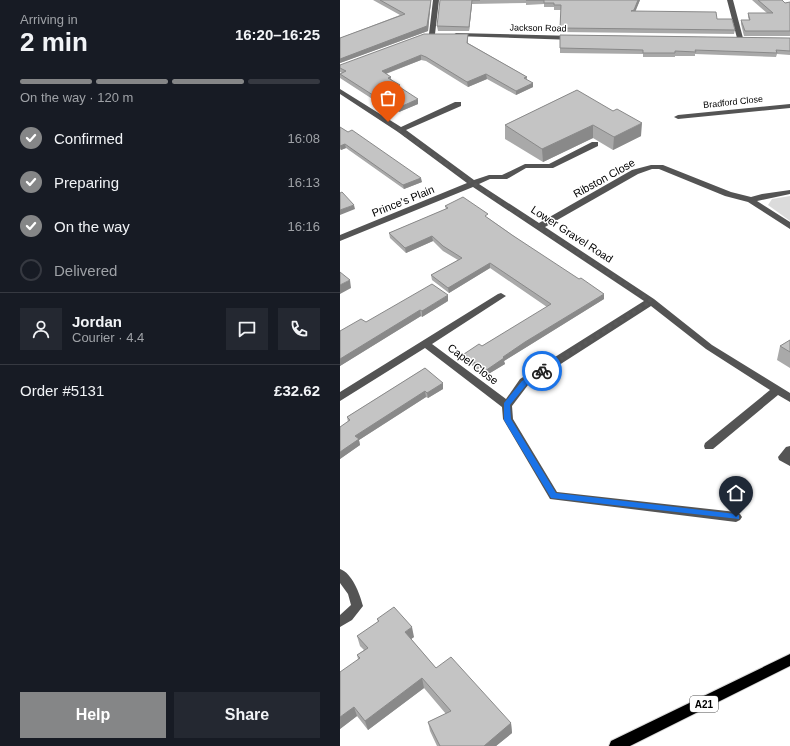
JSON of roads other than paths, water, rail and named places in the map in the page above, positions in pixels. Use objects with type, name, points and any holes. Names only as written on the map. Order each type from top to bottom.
[{"type":"main road","name":"A21","points":[[616,746],[790,660]]},
{"type":"street","points":[[436,0],[439,34]]},
{"type":"street","points":[[730,0],[740,38]]},
{"type":"street","name":"Jackson Road","points":[[423,35],[439,34],[579,38]]},
{"type":"street","name":"Lower Gravel Road","points":[[340,91],[401,130],[474,184],[651,301],[709,347],[790,398]]},
{"type":"street","points":[[401,130],[458,104]]},
{"type":"street","name":"Bradford Close","points":[[678,117],[790,106]]},
{"type":"street","name":"Prince's Plain","points":[[340,238],[489,177],[504,177],[525,166],[550,166],[595,144]]},
{"type":"street","name":"Ribston Close","points":[[539,227],[635,172],[651,167],[660,167],[728,194],[751,200],[790,226]]},
{"type":"street","name":"Ribston Close","points":[[751,200],[762,196],[790,192]]},
{"type":"street","name":"Capel Close","points":[[340,397],[501,296]]},
{"type":"street","points":[[651,301],[524,382],[507,405],[508,420],[554,496],[736,517]]},
{"type":"street","name":"Capel Close","points":[[425,343],[507,405]]},
{"type":"street","points":[[709,446],[777,390]]},
{"type":"street","points":[[790,450],[783,456],[790,462]]},
{"type":"street","points":[[340,574],[353,592],[357,606],[340,622]]}]
